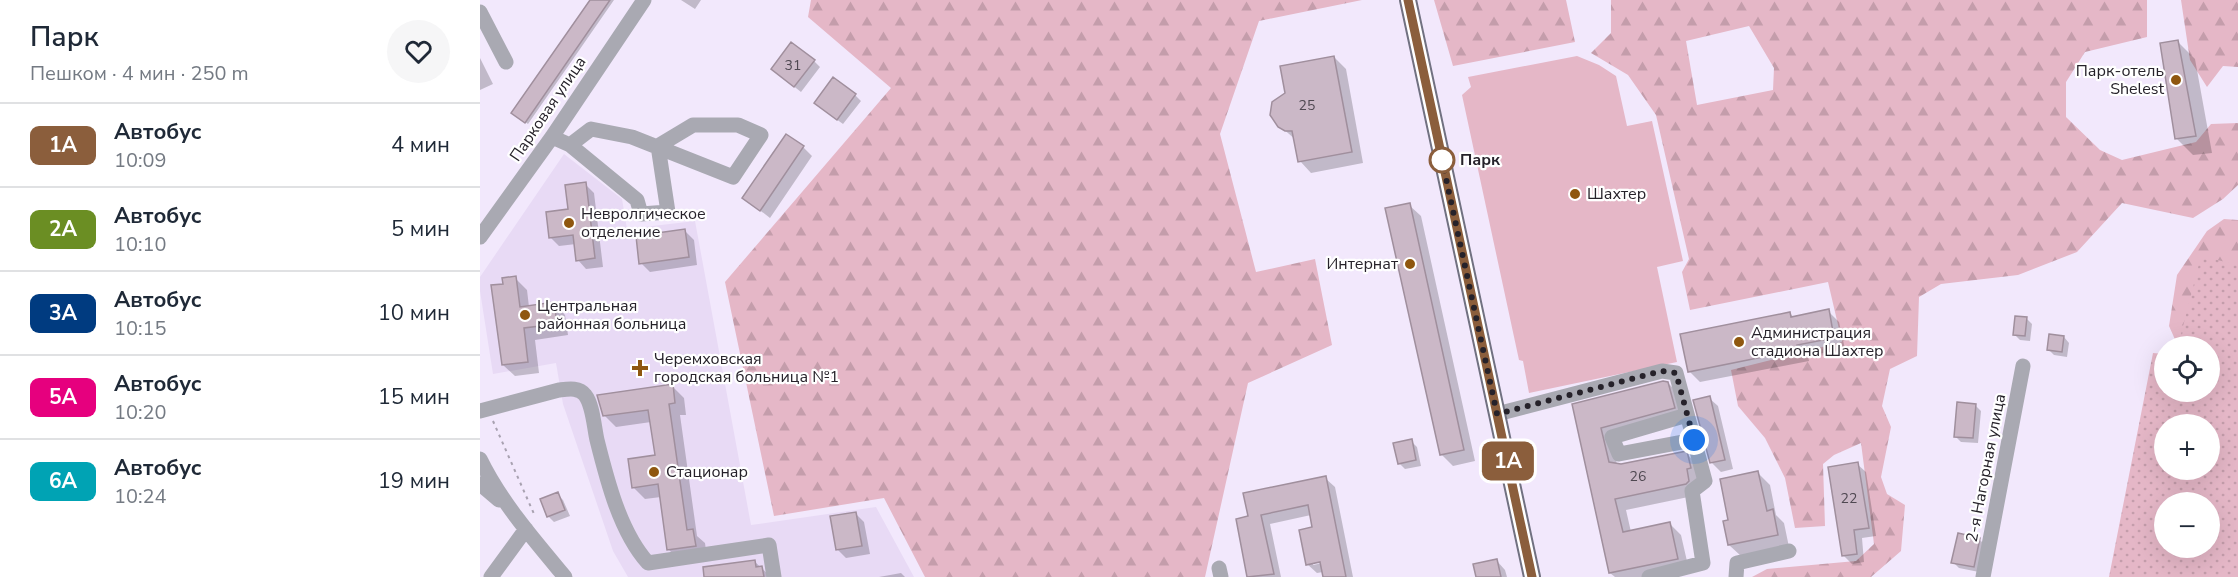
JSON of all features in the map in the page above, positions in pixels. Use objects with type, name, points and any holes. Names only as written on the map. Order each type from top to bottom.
[{"type":"main road","points":[[1408,0],[1532,577]]},
{"type":"street","name":"Парковая улица","points":[[480,237],[552,137],[644,0]]},
{"type":"street","points":[[480,12],[506,62]]},
{"type":"street","points":[[570,144],[591,129],[632,136],[732,177],[761,135],[738,125],[693,125],[658,146]]},
{"type":"street","points":[[552,137],[570,144],[637,200],[641,214],[668,212],[658,146]]},
{"type":"street","name":"2-я Нагорная улица","points":[[1983,577],[2023,366]]},
{"type":"street","points":[[1497,414],[1662,371],[1676,373],[1705,480],[1692,491],[1703,563],[1649,577]]},
{"type":"street","points":[[484,410],[559,390],[570,388],[581,391],[587,397],[598,442],[624,526],[651,570],[769,545],[774,577]]},
{"type":"street","points":[[1687,415],[1612,436],[1619,454],[1694,440]]},
{"type":"street","points":[[480,459],[489,477],[513,511]]},
{"type":"street","points":[[480,484],[530,523],[565,577]]},
{"type":"street","points":[[480,500],[513,511]]},
{"type":"street","points":[[491,577],[530,523]]},
{"type":"street","points":[[1736,577],[1737,563],[1789,551]]},
{"type":"path","points":[[484,410],[530,523]]},
{"type":"shaded area","name":"Черемховская городская больница №1","points":[[564,154],[622,199],[627,229],[695,221],[751,525],[876,507],[914,577],[628,577],[613,551],[563,404],[556,363],[493,374],[480,291],[480,277]]},
{"type":"green space","points":[[811,0],[1362,0],[1259,21],[1220,134],[1256,272],[1315,259],[1332,345],[1248,383],[1205,577],[925,577],[884,498],[774,516],[725,282],[891,88],[808,17]]},
{"type":"green space","points":[[1434,0],[1566,0],[1575,42],[1453,66]]},
{"type":"green space","points":[[1611,0],[2147,0],[2147,37],[2085,52],[2066,82],[2066,117],[2100,150],[2122,160],[2196,142],[2211,124],[2238,123],[2238,185],[2223,199],[2193,218],[2122,203],[2077,252],[2018,275],[1941,284],[1919,297],[1917,356],[1890,369],[1882,406],[1891,427],[1881,477],[1887,494],[1905,505],[1901,551],[1871,577],[1752,577],[1767,569],[1856,561],[1874,544],[1861,443],[1834,455],[1823,464],[1825,526],[1795,528],[1785,478],[1765,438],[1738,406],[1731,370],[1842,342],[1828,282],[1690,310],[1682,272],[1689,259],[1656,115],[1628,75],[1591,53],[1611,33]],"holes":[[[1749,26],[1774,68],[1773,90],[1697,105],[1686,41]]]},
{"type":"green space","points":[[2181,0],[2238,0],[2238,67],[2223,66],[2207,87],[2190,60]]},
{"type":"green space","name":"Шахтер","points":[[1577,56],[1599,65],[1616,76],[1627,126],[1652,121],[1683,261],[1657,267],[1677,362],[1529,393],[1523,361],[1519,360],[1462,95],[1471,87],[1468,77]]},
{"type":"green space","points":[[2224,219],[2238,220],[2238,391],[2220,362],[2220,336],[2174,336],[2169,326],[2177,275],[2207,231]]},
{"type":"green space","points":[[2201,256],[2238,265],[2238,577],[2109,577],[2153,353],[2154,402],[2220,402],[2220,336],[2181,336]]},
{"type":"building","points":[[590,0],[610,0],[525,123],[511,113]]},
{"type":"building","points":[[2178,40],[2196,136],[2175,139],[2160,43]]},
{"type":"building","points":[[791,42],[815,60],[794,87],[771,69]]},
{"type":"building","points":[[1334,56],[1352,152],[1298,162],[1292,131],[1285,131],[1278,127],[1270,115],[1272,102],[1285,93],[1280,66]]},
{"type":"building","points":[[833,77],[856,94],[837,120],[814,103]]},
{"type":"building","points":[[786,134],[804,146],[760,211],[742,198]]},
{"type":"building","name":"Невролгическое отделение","points":[[586,182],[595,258],[576,261],[573,235],[549,238],[546,212],[568,209],[565,185]]},
{"type":"building","points":[[1410,203],[1464,450],[1440,455],[1385,208]]},
{"type":"building","points":[[685,229],[689,257],[639,264],[636,236]]},
{"type":"building","name":"Центральная районная больница","points":[[516,276],[520,307],[554,302],[557,324],[524,328],[528,362],[502,365],[491,285],[503,284],[502,278]]},
{"type":"building","name":"Администрация стадиона Шахтер","points":[[1829,309],[1834,338],[1797,345],[1798,350],[1688,372],[1680,334],[1790,312],[1791,317]]},
{"type":"building","points":[[2015,316],[2027,317],[2025,336],[2013,335]]},
{"type":"building","points":[[2049,334],[2064,336],[2062,352],[2047,350]]},
{"type":"building","points":[[1663,381],[1668,382],[1675,408],[1601,428],[1609,462],[1621,464],[1687,451],[1691,468],[1687,469],[1689,481],[1686,484],[1615,499],[1623,532],[1670,522],[1678,559],[1609,573],[1572,404]]},
{"type":"building","name":"Стационар","points":[[673,384],[675,403],[669,404],[687,530],[693,529],[696,546],[667,550],[658,484],[632,488],[628,459],[655,455],[648,410],[603,416],[597,395]]},
{"type":"building","points":[[1710,396],[1725,460],[1710,463],[1693,400]]},
{"type":"building","points":[[1957,402],[1976,404],[1973,438],[1954,437]]},
{"type":"building","points":[[1412,439],[1416,460],[1398,464],[1393,443]]},
{"type":"building","points":[[1858,462],[1869,528],[1854,530],[1857,554],[1842,556],[1828,467]]},
{"type":"building","points":[[1758,471],[1767,511],[1773,509],[1778,535],[1728,545],[1723,521],[1728,520],[1720,479]]},
{"type":"building","points":[[1326,476],[1346,577],[1323,577],[1320,562],[1306,565],[1299,530],[1312,527],[1308,505],[1261,515],[1274,574],[1247,577],[1236,519],[1248,516],[1243,493]]},
{"type":"building","points":[[558,492],[565,510],[547,517],[540,499]]},
{"type":"building","points":[[856,512],[862,546],[836,550],[830,516]]},
{"type":"building","points":[[1958,533],[1980,538],[1974,567],[1951,563]]},
{"type":"building","points":[[1497,559],[1501,577],[1476,577],[1473,564]]},
{"type":"building","points":[[755,560],[756,567],[762,566],[764,577],[704,577],[703,567]]},
{"type":"bus line","name":"1А","points":[[1408,0],[1532,577]]},
{"type":"place","name":"Парк-отель Shelest","points":[[2176,80]]},
{"type":"place","name":"Парк","points":[[1442,160]]},
{"type":"place","name":"Шахтер","points":[[1575,194]]},
{"type":"place","name":"Невролгическое отделение","points":[[569,223]]},
{"type":"place","name":"Интернат","points":[[1410,264]]},
{"type":"place","name":"Центральная районная больница","points":[[525,315]]},
{"type":"place","name":"Администрация стадиона Шахтер","points":[[1739,342]]},
{"type":"place","name":"Черемховская городская больница №1","points":[[640,368]]},
{"type":"place","name":"Стационар","points":[[654,472]]},
{"type":"route","points":[[1442,160],[1497,414],[1662,371],[1676,373],[1694,440]]}]
